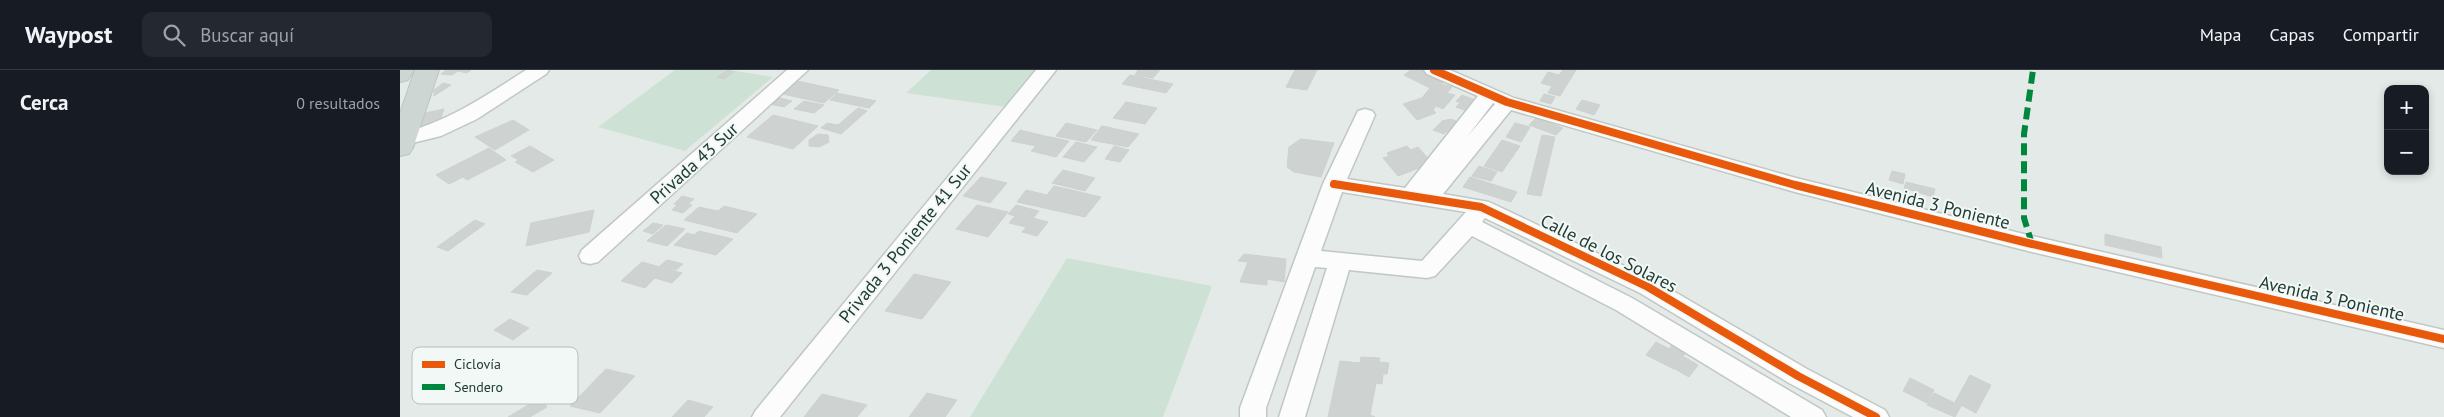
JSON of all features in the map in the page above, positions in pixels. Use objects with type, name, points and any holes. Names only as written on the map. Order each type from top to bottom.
[{"type":"main road","points":[[400,75],[402,70]]},
{"type":"main road","points":[[401,144],[427,70]]},
{"type":"street","points":[[401,144],[470,115],[539,70]]},
{"type":"street","name":"Privada 43 Sur","points":[[590,256],[798,70]]},
{"type":"street","name":"Privada 3 Poniente 41 Sur","points":[[765,417],[1046,70]]},
{"type":"street","name":"Avenida 3 Poniente","points":[[1434,70],[1498,98],[1795,185],[2032,244],[2444,339]]},
{"type":"street","points":[[1420,197],[1498,98]]},
{"type":"street","points":[[1253,417],[1254,408],[1334,184],[1365,115]]},
{"type":"street","name":"Calle de los Solares","points":[[1334,184],[1420,197],[1475,216],[1648,286],[1798,376],[1876,417]]},
{"type":"street","points":[[1308,258],[1427,270],[1475,216]]},
{"type":"street","name":"Calle de los Solares","points":[[1475,216],[1813,417]]},
{"type":"street","points":[[1292,417],[1340,262]]},
{"type":"street","points":[[1782,400],[1798,376]]},
{"type":"green space","points":[[675,70],[729,70],[773,77],[685,151],[598,127]]},
{"type":"green space","points":[[931,70],[1036,70],[1006,107],[906,93]]},
{"type":"green space","points":[[1067,258],[1212,286],[1163,417],[970,417]]},
{"type":"building","points":[[446,70],[471,70],[467,73],[458,71],[452,75],[441,74]]},
{"type":"building","points":[[728,70],[734,72],[724,79],[717,77]]},
{"type":"building","points":[[1138,70],[1160,70],[1153,78],[1135,75]]},
{"type":"building","points":[[1295,70],[1317,70],[1307,90],[1286,87]]},
{"type":"building","points":[[1411,70],[1423,70],[1445,81],[1441,84],[1452,87],[1447,93],[1455,95],[1443,109],[1436,106],[1433,110],[1436,113],[1417,120],[1403,104],[1422,98],[1430,88],[1404,75]]},
{"type":"building","points":[[1563,70],[1576,70],[1560,96],[1548,93],[1552,86],[1541,83],[1548,72],[1559,75]]},
{"type":"building","points":[[1130,75],[1173,84],[1166,93],[1122,84]]},
{"type":"building","points":[[793,80],[839,90],[824,103],[778,93]]},
{"type":"building","points":[[443,83],[451,85],[434,96],[434,90]]},
{"type":"building","points":[[837,93],[876,101],[869,108],[830,100]]},
{"type":"building","points":[[1544,94],[1555,97],[1551,104],[1540,101]]},
{"type":"building","points":[[1462,95],[1480,102],[1470,112],[1456,107],[1460,103],[1456,101]]},
{"type":"building","points":[[776,97],[792,101],[784,107],[769,104]]},
{"type":"building","points":[[1582,100],[1600,105],[1594,115],[1576,109]]},
{"type":"building","points":[[804,101],[824,105],[814,113],[794,109]]},
{"type":"building","points":[[1126,102],[1157,108],[1145,124],[1113,118]]},
{"type":"building","points":[[858,108],[867,111],[841,134],[821,128],[827,123],[838,125]]},
{"type":"building","points":[[444,109],[439,124],[419,128],[425,113]]},
{"type":"building","points":[[773,115],[818,126],[793,149],[747,137]]},
{"type":"building","points":[[1536,118],[1563,128],[1556,135],[1529,125]]},
{"type":"building","points":[[1451,119],[1456,121],[1458,129],[1454,134],[1447,131],[1444,134],[1433,130],[1442,121]]},
{"type":"building","points":[[513,120],[529,130],[495,150],[475,137]]},
{"type":"building","points":[[1066,123],[1097,130],[1086,142],[1056,136]]},
{"type":"building","points":[[1515,123],[1530,127],[1521,142],[1506,137]]},
{"type":"building","points":[[1102,126],[1139,134],[1128,147],[1091,140]]},
{"type":"building","points":[[1020,130],[1045,136],[1036,146],[1011,141]]},
{"type":"building","points":[[818,134],[828,135],[829,142],[819,147],[809,146],[809,140]]},
{"type":"building","points":[[1542,135],[1555,137],[1541,196],[1527,194]]},
{"type":"building","points":[[1045,136],[1069,141],[1056,157],[1031,151]]},
{"type":"building","points":[[1301,139],[1334,143],[1321,177],[1294,172],[1287,167],[1289,147]]},
{"type":"building","points":[[1502,140],[1520,146],[1502,172],[1484,166]]},
{"type":"building","points":[[1076,142],[1097,147],[1084,162],[1063,157]]},
{"type":"building","points":[[530,146],[554,160],[533,172],[515,162],[519,160],[511,156]]},
{"type":"building","points":[[1114,146],[1129,150],[1120,162],[1105,159]]},
{"type":"building","points":[[1407,146],[1411,150],[1418,147],[1432,163],[1398,176],[1383,158],[1389,156],[1387,153]]},
{"type":"building","points":[[489,148],[506,160],[467,180],[463,177],[449,184],[436,175]]},
{"type":"building","points":[[1479,166],[1497,172],[1491,181],[1472,176]]},
{"type":"building","points":[[1063,170],[1095,178],[1085,191],[1052,183]]},
{"type":"building","points":[[1892,171],[1905,174],[1903,184],[1889,180]]},
{"type":"building","points":[[981,177],[1007,183],[990,203],[963,196]]},
{"type":"building","points":[[1470,177],[1517,192],[1511,202],[1463,187]]},
{"type":"building","points":[[1906,182],[1935,189],[1933,197],[1904,188]]},
{"type":"building","points":[[1054,186],[1101,197],[1085,217],[1017,202],[1026,190],[1047,195]]},
{"type":"building","points":[[682,196],[694,199],[688,204],[692,205],[683,213],[672,210],[677,205],[674,204]]},
{"type":"building","points":[[977,205],[1008,212],[988,237],[956,229]]},
{"type":"building","points":[[1016,205],[1039,211],[1026,227],[1009,223],[1015,216],[1008,214]]},
{"type":"building","points":[[724,206],[757,214],[737,233],[684,220],[699,207],[718,211]]},
{"type":"building","points":[[594,210],[589,232],[526,246],[531,223]]},
{"type":"building","points":[[1033,218],[1048,222],[1037,236],[1022,232]]},
{"type":"building","points":[[475,220],[485,224],[448,251],[437,247]]},
{"type":"building","points":[[653,223],[663,225],[653,234],[643,231]]},
{"type":"building","points":[[666,225],[685,229],[667,246],[647,241]]},
{"type":"building","points":[[699,231],[733,239],[716,255],[674,245],[687,233],[694,235]]},
{"type":"building","points":[[2105,234],[2161,247],[2162,258],[2105,245]]},
{"type":"building","points":[[1244,254],[1286,259],[1284,282],[1267,279],[1267,285],[1240,282],[1248,262],[1238,261]]},
{"type":"building","points":[[667,260],[683,264],[676,270],[660,266]]},
{"type":"building","points":[[642,262],[682,273],[672,283],[655,278],[645,288],[621,281]]},
{"type":"building","points":[[537,270],[552,273],[527,295],[511,292]]},
{"type":"building","points":[[914,274],[951,282],[922,319],[885,311]]},
{"type":"building","points":[[510,319],[529,328],[513,340],[494,330]]},
{"type":"building","points":[[1675,341],[1689,348],[1674,369],[1646,355],[1656,342],[1669,349]]},
{"type":"building","points":[[1361,357],[1380,358],[1379,362],[1389,363],[1387,374],[1383,374],[1382,384],[1376,383],[1370,415],[1375,417],[1328,417],[1340,361],[1360,363]]},
{"type":"building","points":[[1684,357],[1698,365],[1689,377],[1675,369]]},
{"type":"building","points":[[606,369],[635,376],[600,413],[570,406],[578,404],[578,398]]},
{"type":"building","points":[[1970,375],[1991,385],[1976,413],[1955,402]]},
{"type":"building","points":[[1910,378],[1934,390],[1927,403],[1903,391]]},
{"type":"building","points":[[927,393],[957,400],[945,417],[909,417]]},
{"type":"building","points":[[1934,393],[1961,406],[1955,417],[1927,405]]},
{"type":"building","points":[[822,394],[867,405],[857,417],[804,417]]},
{"type":"building","points":[[688,400],[713,407],[704,417],[672,417]]},
{"type":"building","points":[[530,404],[545,404],[547,407],[530,417],[508,417]]},
{"type":"marked path","points":[[2032,244],[2024,218],[2024,134],[2033,70]]},
{"type":"cycle path","points":[[1434,70],[1507,102],[1795,185],[2032,244],[2444,339]]},
{"type":"cycle path","points":[[1334,184],[1481,207],[1648,287],[1798,376],[1876,417]]}]
